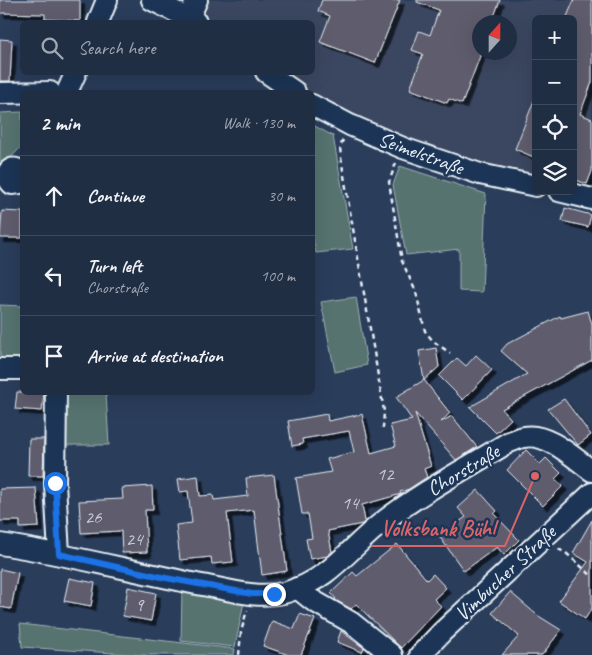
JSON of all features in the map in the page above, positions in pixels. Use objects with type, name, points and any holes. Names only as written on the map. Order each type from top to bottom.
[{"type":"street","points":[[99,20],[107,0]]},
{"type":"street","points":[[152,0],[194,13]]},
{"type":"street","points":[[68,90],[75,75]]},
{"type":"street","points":[[270,75],[292,90]]},
{"type":"street","points":[[0,93],[20,93]]},
{"type":"street","name":"Seimelstraße","points":[[315,106],[350,125],[403,148],[480,174],[532,185]]},
{"type":"street","points":[[576,195],[592,199]]},
{"type":"street","points":[[0,369],[20,369]]},
{"type":"street","points":[[56,395],[55,483],[59,554]]},
{"type":"street","name":"Chorstraße","points":[[0,544],[59,554],[166,578],[252,594],[274,594],[297,588],[321,577],[382,522],[404,506],[516,439],[524,436],[548,440],[592,471]]},
{"type":"street","name":"Vimbucher Straße","points":[[420,655],[541,539],[592,494]]},
{"type":"street","points":[[297,588],[312,600],[352,623],[392,655]]},
{"type":"path","points":[[350,125],[340,147],[341,158],[384,411],[383,428]]},
{"type":"path","points":[[403,148],[389,182],[402,261],[416,292],[425,331],[433,341],[450,352]]},
{"type":"path","points":[[541,539],[566,553],[592,576]]},
{"type":"path","points":[[239,655],[241,632],[252,594]]},
{"type":"shaded area","points":[[209,0],[592,0],[592,174],[586,190],[577,188],[577,15],[532,15],[532,178],[489,168],[392,135],[320,100],[315,96],[315,90],[306,90],[283,75],[315,75],[315,20],[206,20],[202,18]]},
{"type":"green space","points":[[20,112],[20,148],[0,169],[0,113]]},
{"type":"green space","points":[[315,126],[333,136],[353,249],[316,253]]},
{"type":"green space","points":[[400,166],[486,194],[482,292],[459,291],[459,249],[406,255],[393,185]]},
{"type":"green space","points":[[356,297],[367,365],[335,372],[321,302]]},
{"type":"green space","points":[[0,305],[20,306],[20,361],[0,360]]},
{"type":"green space","points":[[60,395],[106,395],[109,445],[62,445]]},
{"type":"green space","points":[[182,589],[244,602],[235,647],[181,641]]},
{"type":"green space","points":[[20,624],[235,649],[234,655],[144,655],[22,647]]},
{"type":"building","points":[[0,0],[80,0],[80,20],[45,19],[45,14],[0,13]]},
{"type":"building","points":[[322,0],[400,0],[375,63],[320,42],[330,16],[318,11]]},
{"type":"building","points":[[417,0],[500,0],[495,15],[472,15],[472,60],[478,60],[462,104],[449,99],[447,103],[410,89],[423,54],[412,50],[419,31],[430,35],[439,10],[417,2]]},
{"type":"building","points":[[574,0],[592,0],[592,82],[580,114],[592,119],[592,171],[587,184],[577,180],[577,15],[568,15]]},
{"type":"building","points":[[0,39],[12,40],[10,81],[0,81]]},
{"type":"building","points":[[532,106],[532,156],[515,149]]},
{"type":"building","points":[[565,208],[591,215],[588,227],[562,221]]},
{"type":"building","points":[[2,211],[20,212],[20,238],[0,238]]},
{"type":"building","points":[[588,311],[592,324],[592,360],[502,409],[511,419],[496,433],[470,407],[527,374],[501,351],[507,344],[560,316],[561,318]]},
{"type":"building","points":[[436,348],[439,367],[424,380],[419,351]]},
{"type":"building","points":[[476,355],[492,370],[463,400],[439,376],[457,358],[466,366]]},
{"type":"building","points":[[424,380],[450,413],[441,422],[452,416],[477,447],[456,460],[415,413],[431,466],[424,469],[427,477],[409,489],[400,492],[401,494],[362,505],[365,521],[362,524],[328,531],[332,552],[327,556],[310,559],[306,539],[312,538],[308,514],[302,514],[296,478],[331,472],[327,459],[354,452],[349,431],[302,439],[303,444],[292,446],[288,421],[327,414],[328,421],[362,414],[371,453],[396,446],[390,425],[412,420],[396,397]]},
{"type":"building","points":[[17,392],[20,392],[20,395],[44,395],[42,411],[15,409]]},
{"type":"building","points":[[564,399],[591,435],[578,445],[548,409]]},
{"type":"building","points":[[29,439],[44,439],[43,476],[28,476]]},
{"type":"building","points":[[526,450],[540,464],[546,458],[561,473],[555,479],[563,486],[543,506],[507,470]]},
{"type":"building","points":[[274,475],[287,571],[262,575],[254,510],[227,513],[233,562],[212,564],[211,557],[180,560],[176,525],[192,523],[188,491],[180,492],[178,479],[198,476],[200,496],[213,495],[214,500],[248,496],[246,478]]},
{"type":"building","points":[[152,486],[153,510],[145,510],[147,552],[122,553],[121,531],[81,533],[79,501],[123,499],[122,488]]},
{"type":"building","points":[[36,488],[39,527],[20,528],[20,521],[0,521],[0,489]]},
{"type":"building","points":[[478,490],[497,511],[494,514],[519,540],[504,555],[497,547],[464,571],[439,536],[466,517],[458,508]]},
{"type":"building","points":[[592,520],[592,608],[585,619],[559,601],[588,562],[573,553]]},
{"type":"building","points":[[397,544],[427,580],[433,574],[446,588],[434,599],[441,606],[401,648],[356,604],[351,609],[335,600],[331,593],[353,572],[357,576]]},
{"type":"building","points":[[0,569],[18,573],[11,609],[0,607]]},
{"type":"building","points":[[69,578],[95,583],[91,606],[64,601]]},
{"type":"building","points":[[128,587],[156,593],[151,621],[123,616]]},
{"type":"building","points":[[510,592],[537,615],[561,630],[542,655],[502,655],[519,636],[492,613]]},
{"type":"building","points":[[300,614],[315,619],[301,655],[289,655],[263,646],[272,621],[294,629]]},
{"type":"building","points":[[341,631],[364,648],[362,652],[337,642]]},
{"type":"place","name":"Volksbank Bühl","points":[[535,476]]},
{"type":"route","points":[[55,483],[59,554],[166,578],[252,594],[274,594]]}]
